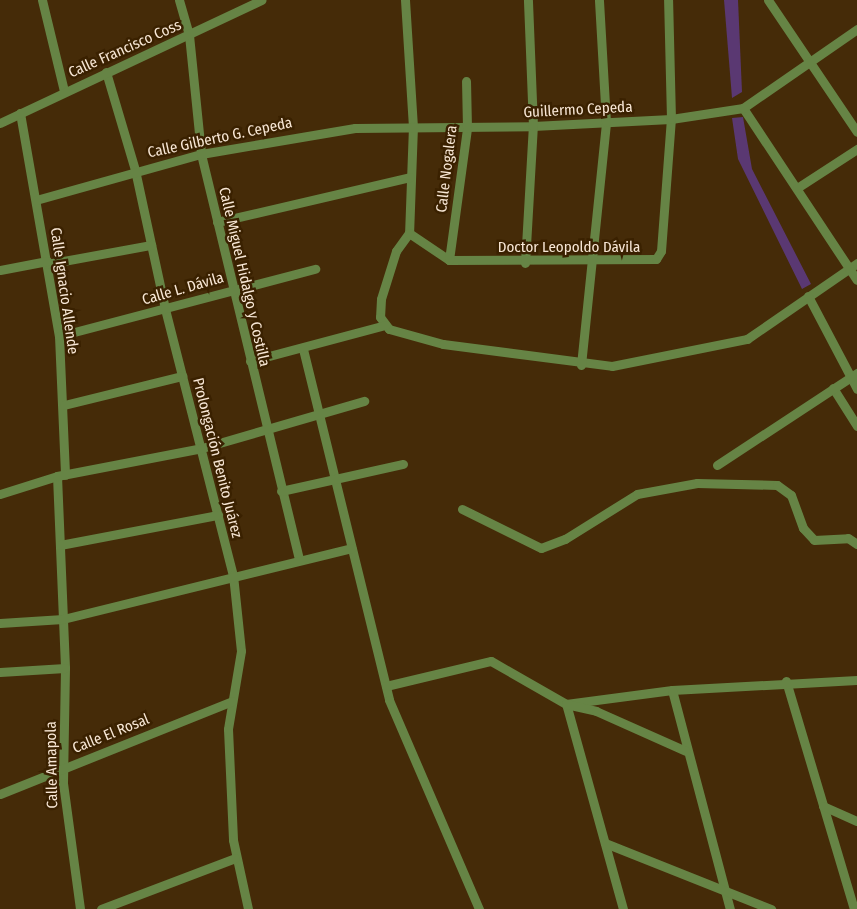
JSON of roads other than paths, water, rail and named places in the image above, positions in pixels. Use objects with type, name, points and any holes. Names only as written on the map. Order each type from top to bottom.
[{"type":"street","points":[[42,0],[64,91]]},
{"type":"street","name":"Calle Miguel Hidalgo y Costilla","points":[[179,0],[189,35],[201,154],[281,491],[299,558]]},
{"type":"street","name":"Calle Francisco Coss","points":[[0,123],[64,91],[189,35],[246,3],[261,0]]},
{"type":"street","points":[[405,0],[414,126],[410,177],[409,233],[399,244],[386,276],[379,311],[384,326],[399,334],[443,344],[581,365],[630,363],[737,342],[763,332],[808,296],[853,265]]},
{"type":"street","points":[[525,263],[533,126],[528,0]]},
{"type":"street","points":[[581,365],[606,122],[599,0]]},
{"type":"street","name":"Doctor Leopoldo Dávila","points":[[449,260],[525,263],[649,262],[658,257],[671,119],[668,0]]},
{"type":"street","points":[[768,0],[857,132]]},
{"type":"street","points":[[857,29],[743,108],[797,188],[853,265],[857,280]]},
{"type":"street","name":"Prolongación Benito Juárez","points":[[106,72],[135,170],[165,309],[233,575],[241,652],[228,729],[235,858],[248,909]]},
{"type":"street","name":"Calle Nogalera","points":[[449,260],[467,128],[466,81]]},
{"type":"street","name":"Guillermo Cepeda","points":[[414,126],[467,128],[671,119],[743,108]]},
{"type":"street","name":"Calle Ignacio Allende","points":[[20,113],[59,336],[64,405],[60,545],[63,620]]},
{"type":"street","name":"Calle Gilberto G. Cepeda","points":[[36,200],[135,170],[201,154],[354,128],[414,126]]},
{"type":"street","points":[[797,188],[857,149]]},
{"type":"street","points":[[217,222],[410,177]]},
{"type":"street","points":[[409,233],[449,260]]},
{"type":"street","points":[[0,270],[151,245]]},
{"type":"street","name":"Calle L. Dávila","points":[[59,336],[165,309],[233,289],[316,269]]},
{"type":"street","points":[[808,296],[854,375],[857,389]]},
{"type":"street","points":[[250,362],[384,326]]},
{"type":"street","points":[[302,349],[337,478],[351,548],[386,686],[423,785],[479,909]]},
{"type":"street","points":[[718,464],[854,375]]},
{"type":"street","points":[[64,405],[182,376]]},
{"type":"street","points":[[833,388],[857,426]]},
{"type":"street","points":[[0,494],[61,475],[202,448],[364,401]]},
{"type":"street","points":[[281,491],[403,464]]},
{"type":"street","points":[[462,509],[541,548],[564,539],[637,494],[697,483],[777,485],[791,495],[804,528],[814,540],[848,538],[857,544]]},
{"type":"street","points":[[60,545],[218,515]]},
{"type":"street","points":[[0,623],[63,620],[299,558],[351,548]]},
{"type":"street","name":"Calle Amapola","points":[[63,620],[65,668],[64,768],[80,909]]},
{"type":"street","points":[[386,686],[491,661],[566,704],[596,711],[686,751]]},
{"type":"street","points":[[0,672],[65,668]]},
{"type":"street","points":[[566,704],[672,690],[786,681],[857,680]]},
{"type":"street","points":[[786,681],[854,909]]},
{"type":"street","points":[[672,690],[686,751],[730,909]]},
{"type":"street","name":"Calle El Rosal","points":[[0,794],[232,701]]},
{"type":"street","points":[[566,704],[623,909]]},
{"type":"street","points":[[824,806],[857,821]]},
{"type":"street","points":[[605,843],[771,909]]},
{"type":"street","points":[[100,909],[235,858]]}]
